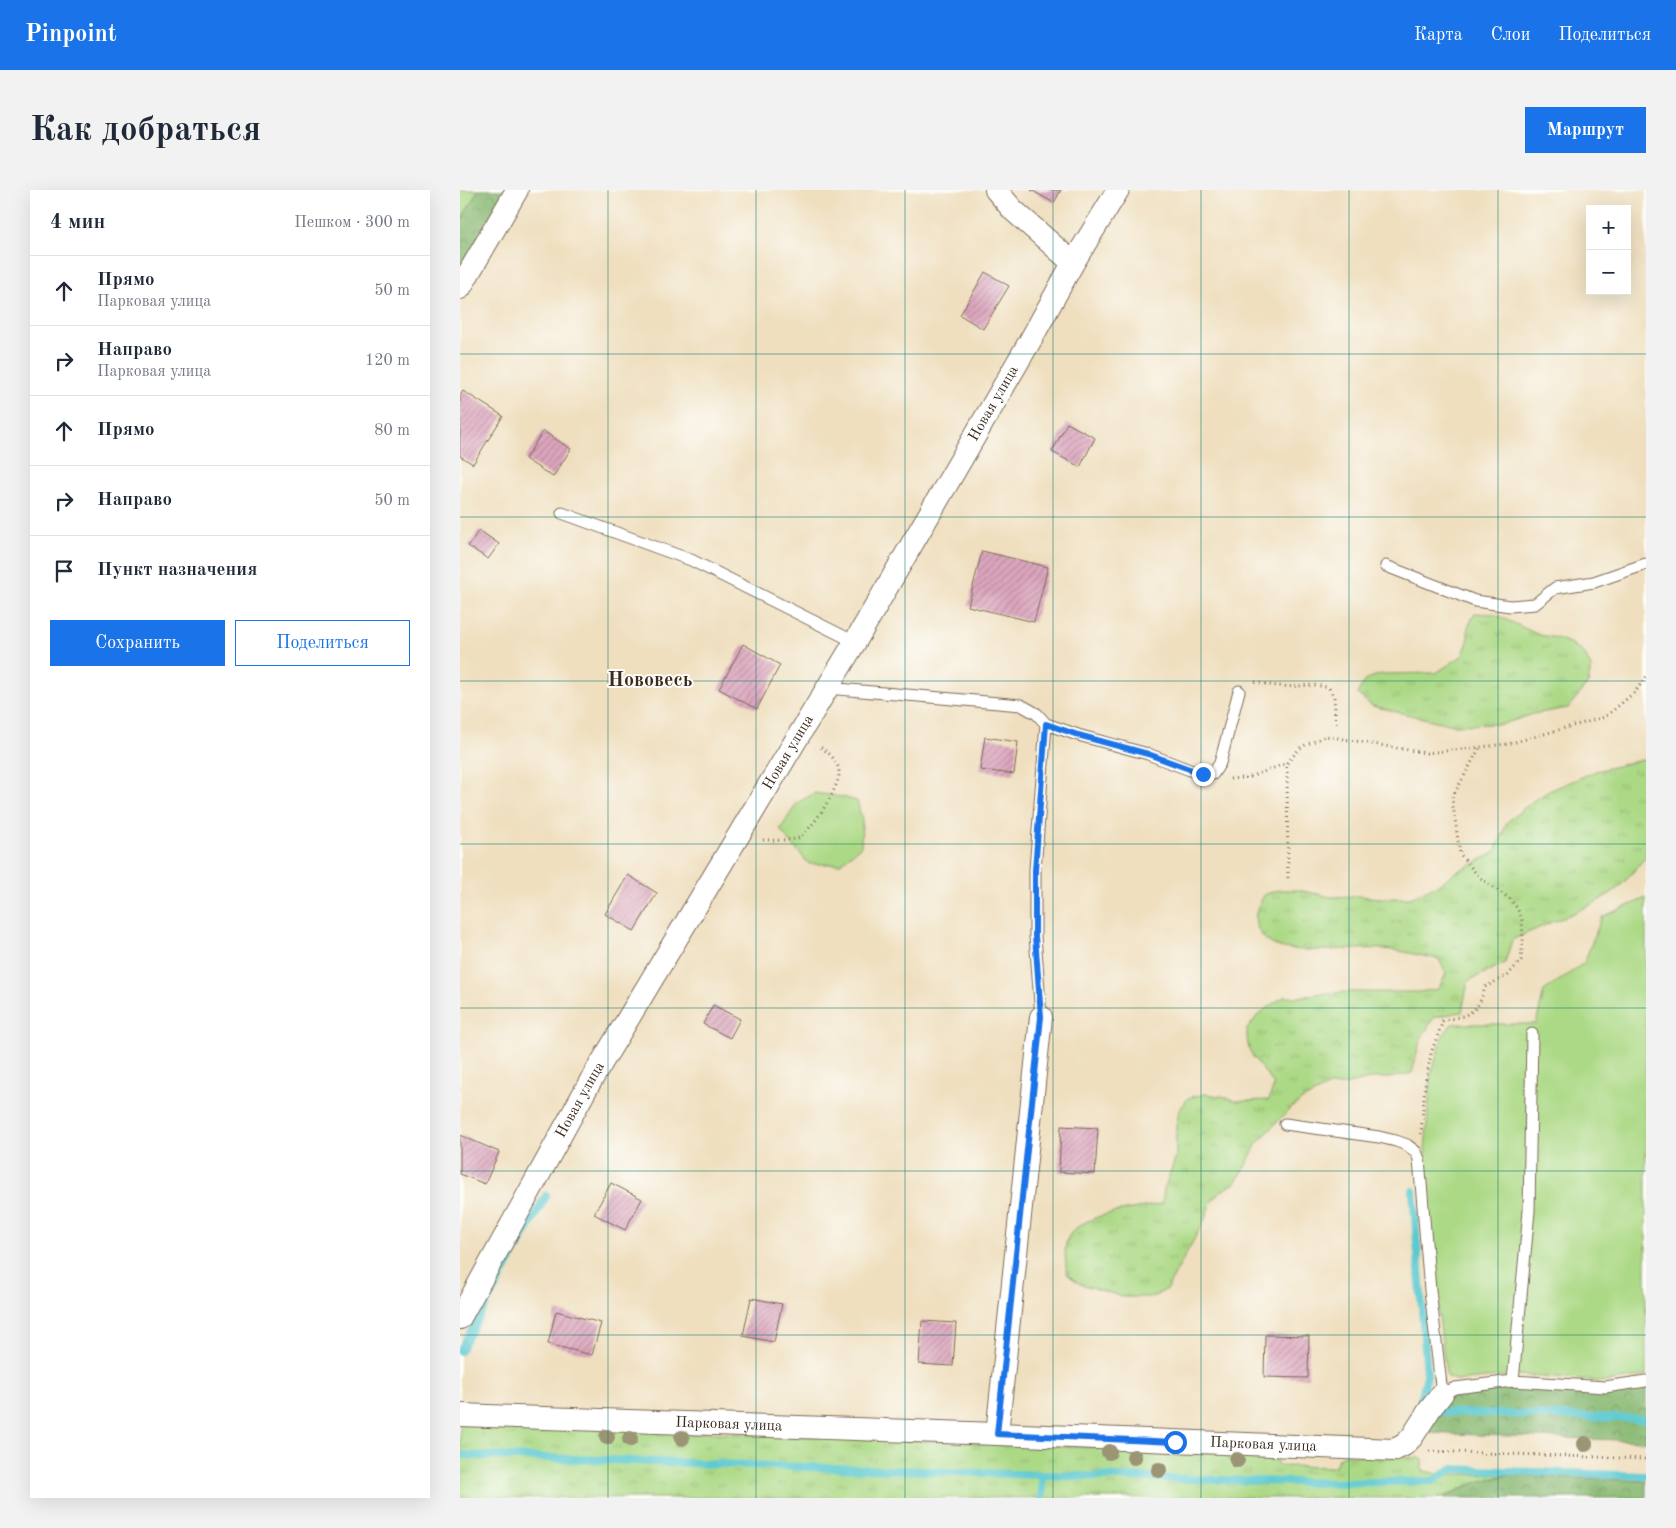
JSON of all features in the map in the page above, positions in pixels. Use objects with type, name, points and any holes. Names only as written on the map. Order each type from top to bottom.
[{"type":"street","points":[[460,288],[517,190]]},
{"type":"street","points":[[996,190],[1013,210],[1073,263]]},
{"type":"street","name":"Новая улица","points":[[460,1318],[590,1082],[855,642],[1030,341],[1073,263],[1118,190]]},
{"type":"street","points":[[997,1434],[1041,1017]]},
{"type":"street","name":"Парковая улица","points":[[460,1415],[1394,1450],[1404,1445],[1412,1437],[1442,1394]]},
{"type":"lane","points":[[562,513],[691,560],[855,642]]},
{"type":"lane","points":[[1386,566],[1475,601],[1510,606],[1535,604],[1555,588],[1594,582],[1646,564]]},
{"type":"lane","points":[[827,688],[1021,705],[1037,714],[1046,724],[1078,735],[1148,754],[1203,774],[1213,774],[1220,762],[1239,691]]},
{"type":"lane","points":[[1041,1017],[1035,936],[1035,870],[1046,724]]},
{"type":"lane","points":[[1513,1381],[1528,1211],[1532,1034]]},
{"type":"lane","points":[[1285,1124],[1379,1137],[1407,1145],[1416,1152],[1419,1159],[1430,1290],[1442,1394],[1462,1387],[1513,1381],[1605,1387],[1646,1381]]},
{"type":"path","points":[[1213,774],[1232,780],[1250,777],[1287,763],[1301,747],[1326,736],[1426,753],[1508,744],[1605,717],[1635,692],[1646,678]]},
{"type":"path","points":[[1239,691],[1254,682],[1284,687],[1304,684],[1320,685],[1329,688],[1334,697],[1336,725]]},
{"type":"path","points":[[735,841],[798,838],[809,829],[830,798],[838,782],[840,772],[837,763],[823,749],[800,734]]},
{"type":"path","points":[[1419,1159],[1425,1085],[1431,1053],[1443,1021],[1471,1013],[1479,1005],[1484,987],[1508,975],[1521,960],[1523,950],[1522,920],[1517,908],[1510,899],[1479,877],[1460,854],[1452,798],[1481,747]]},
{"type":"path","points":[[1287,763],[1288,878]]},
{"type":"path","points":[[1465,1453],[1646,1459]]},
{"type":"green space","points":[[460,190],[478,190],[460,222]]},
{"type":"green space","points":[[478,190],[506,190],[460,269],[460,222]]},
{"type":"green space","points":[[1475,613],[1494,614],[1539,635],[1557,638],[1572,644],[1584,653],[1591,667],[1588,683],[1568,708],[1533,714],[1503,724],[1453,725],[1372,706],[1357,694],[1366,679],[1382,674],[1436,673],[1462,656],[1468,642],[1468,627]]},
{"type":"green space","points":[[1646,759],[1646,856],[1616,890],[1575,912],[1512,940],[1505,963],[1468,981],[1462,1012],[1434,1017],[1420,1041],[1412,1073],[1329,1086],[1302,1100],[1290,1109],[1257,1143],[1234,1184],[1219,1192],[1210,1204],[1205,1219],[1167,1289],[1153,1297],[1124,1297],[1080,1284],[1067,1274],[1066,1243],[1071,1233],[1080,1225],[1107,1214],[1162,1204],[1164,1189],[1176,1157],[1176,1127],[1179,1111],[1188,1098],[1205,1094],[1222,1096],[1238,1101],[1269,1100],[1274,1085],[1252,1055],[1248,1043],[1247,1029],[1258,1015],[1284,997],[1348,992],[1419,992],[1438,989],[1446,974],[1439,959],[1396,951],[1382,949],[1296,950],[1274,945],[1263,937],[1256,924],[1257,911],[1265,894],[1280,890],[1298,890],[1331,897],[1410,898],[1494,853],[1507,822],[1549,791],[1596,771]]},
{"type":"green space","points":[[815,793],[857,801],[862,820],[861,846],[840,864],[809,864],[780,830],[797,803]]},
{"type":"green space","points":[[1646,898],[1646,1376],[1605,1382],[1518,1375],[1457,1381],[1446,1374],[1432,1260],[1425,1151],[1431,1075],[1443,1035],[1452,1024],[1536,1024],[1544,991],[1584,963],[1602,917]]},
{"type":"green space","points":[[1528,1387],[1605,1392],[1646,1387],[1646,1441],[1423,1433],[1448,1397],[1489,1390]]},
{"type":"green space","points":[[460,1423],[1269,1454],[1274,1457],[1279,1466],[1335,1467],[1338,1458],[1344,1455],[1422,1458],[1422,1470],[1438,1474],[1510,1475],[1480,1482],[1447,1496],[1436,1498],[460,1498]]},
{"type":"green space","points":[[1510,1475],[1646,1481],[1646,1498],[1437,1498],[1447,1496],[1480,1482]]},
{"type":"building","points":[[1031,190],[1061,190],[1054,203]]},
{"type":"building","points":[[985,272],[1009,286],[983,329],[960,315]]},
{"type":"building","points":[[463,391],[503,416],[473,464],[460,456],[460,396]]},
{"type":"building","points":[[1067,423],[1095,438],[1080,467],[1052,452]]},
{"type":"building","points":[[543,431],[571,449],[553,477],[525,459]]},
{"type":"building","points":[[479,530],[499,544],[488,559],[468,546]]},
{"type":"building","points":[[982,551],[1048,567],[1034,622],[968,606]]},
{"type":"building","points":[[743,644],[780,665],[757,709],[719,689]]},
{"type":"building","points":[[985,737],[1018,742],[1014,774],[980,770]]},
{"type":"building","points":[[628,875],[657,893],[634,931],[605,914]]},
{"type":"building","points":[[713,1005],[740,1019],[730,1038],[703,1024]]},
{"type":"building","points":[[1061,1126],[1098,1128],[1095,1174],[1059,1172]]},
{"type":"building","points":[[460,1135],[499,1152],[485,1184],[460,1174]]},
{"type":"building","points":[[611,1183],[642,1199],[625,1230],[594,1214]]},
{"type":"building","points":[[751,1298],[782,1304],[774,1342],[743,1336]]},
{"type":"building","points":[[556,1311],[601,1323],[592,1355],[548,1344]]},
{"type":"building","points":[[922,1321],[956,1323],[953,1366],[919,1364]]},
{"type":"building","points":[[1265,1335],[1309,1336],[1308,1378],[1264,1377]]},
{"type":"waterway","points":[[1413,1191],[1427,1375],[1421,1401]]},
{"type":"waterway","points":[[460,1351],[546,1196]]},
{"type":"waterway","points":[[1442,1412],[1646,1419]]},
{"type":"waterway","points":[[460,1455],[1333,1483],[1433,1481],[1452,1469],[1646,1476]]},
{"type":"waterway","points":[[1042,1475],[1042,1498]]},
{"type":"district","name":"Нововесь","points":[[650,681]]},
{"type":"route","points":[[1175,1442],[997,1434],[1041,1017],[1035,936],[1035,870],[1046,724],[1078,735],[1148,754],[1203,774]]}]
